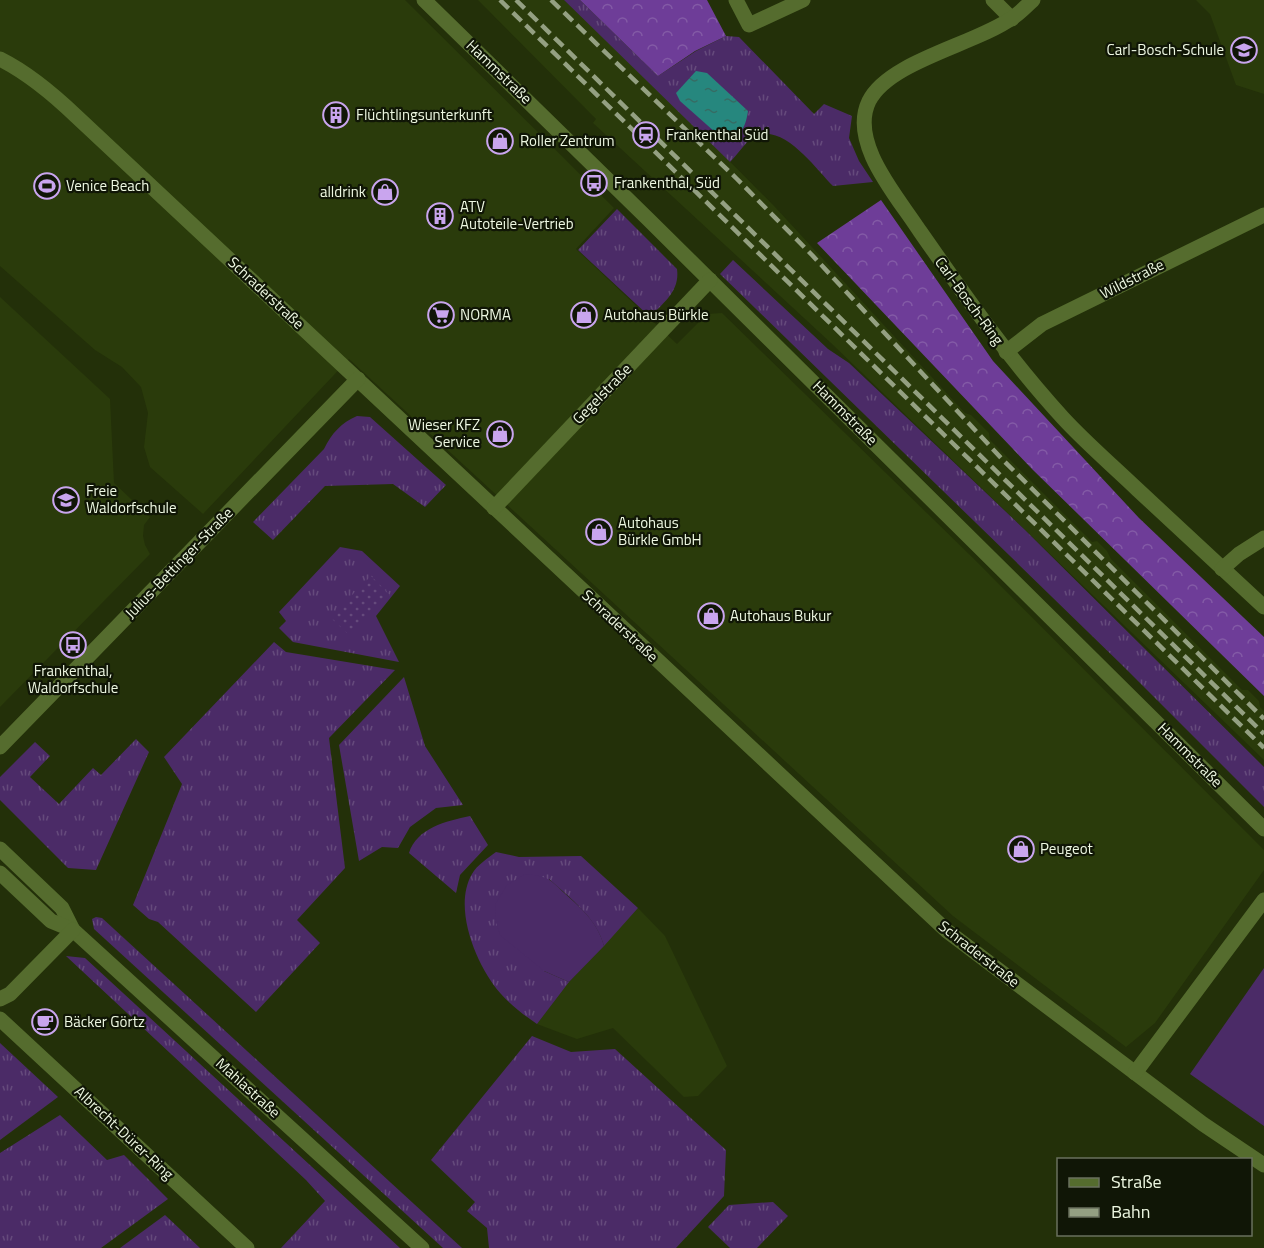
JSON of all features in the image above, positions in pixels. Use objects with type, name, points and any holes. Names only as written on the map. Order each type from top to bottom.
[{"type":"street","name":"Hammstraße","points":[[424,0],[1264,829]]},
{"type":"street","points":[[736,0],[749,25],[803,0]]},
{"type":"street","points":[[993,0],[1012,19]]},
{"type":"street","name":"Carl-Bosch-Ring","points":[[1033,0],[1012,19],[890,79],[870,99],[864,114],[864,126],[872,154],[886,180],[968,301],[1006,352],[1064,419],[1264,608]]},
{"type":"street","name":"Schraderstraße","points":[[0,59],[12,65],[54,96],[947,931],[1203,1124],[1264,1165]]},
{"type":"street","name":"Wildstraße","points":[[1006,352],[1042,324],[1264,215]]},
{"type":"street","name":"Gegelstraße","points":[[495,508],[710,280]]},
{"type":"street","name":"Julius-Bettinger-Straße","points":[[0,747],[358,379]]},
{"type":"street","points":[[1222,569],[1239,554],[1264,538]]},
{"type":"street","name":"Mahlastraße","points":[[0,849],[62,908],[73,930]]},
{"type":"street","name":"Mahlastraße","points":[[0,873],[51,921],[73,930],[422,1248]]},
{"type":"street","points":[[1135,1072],[1264,900]]},
{"type":"street","points":[[0,999],[10,994],[73,930]]},
{"type":"street","name":"Albrecht-Dürer-Ring","points":[[0,1018],[247,1248]]},
{"type":"shaded area","points":[[0,0],[405,0],[614,208],[576,249],[677,344],[707,314],[722,313],[973,558],[1264,850],[1264,870],[1155,1023],[1126,1047],[953,916],[349,359],[203,514],[150,467],[144,447],[148,413],[141,387],[122,367],[95,350],[0,266]]},
{"type":"shaded area","points":[[478,0],[564,0],[676,107],[775,207],[965,413],[971,415],[989,433],[990,440],[1092,542],[1097,541],[1111,559],[1242,690],[1248,690],[1259,701],[1264,711],[1264,760],[831,343],[593,123],[596,119]]},
{"type":"shaded area","name":"Carl-Bosch-Schule","points":[[1196,0],[1264,0],[1264,94],[1236,85],[1210,14]]},
{"type":"shaded area","name":"Freie Waldorfschule","points":[[0,297],[110,399],[114,483],[150,517],[144,525],[143,536],[150,554],[0,707]]},
{"type":"shaded area","points":[[638,908],[665,936],[727,1066],[698,1096],[684,1097],[613,1028],[577,1039],[537,1024],[569,982]]},
{"type":"green space","points":[[564,0],[580,0],[658,76],[696,51],[726,36],[739,37],[814,114],[824,104],[852,116],[849,138],[859,161],[873,182],[833,186],[797,148],[774,135],[763,134],[752,138],[730,162]]},
{"type":"green space","points":[[580,0],[707,0],[726,36],[695,51],[658,76]]},
{"type":"green space","points":[[881,200],[993,361],[1139,518],[1264,637],[1264,696],[1033,470],[817,243]]},
{"type":"green space","points":[[617,209],[677,269],[676,284],[673,290],[650,317],[578,250]]},
{"type":"green space","points":[[733,260],[828,349],[849,363],[1024,529],[1264,767],[1264,807],[1123,666],[720,274]]},
{"type":"green space","points":[[357,416],[370,417],[446,485],[425,507],[393,484],[325,486],[273,540],[253,522],[324,449],[338,429]]},
{"type":"green space","points":[[340,547],[362,551],[400,586],[376,616],[399,662],[293,642],[279,628],[286,621],[279,612]]},
{"type":"green space","points":[[371,576],[390,595],[350,636],[330,617]]},
{"type":"green space","points":[[274,642],[286,652],[395,670],[329,738],[345,868],[297,920],[320,943],[256,1012],[158,922],[149,919],[133,905],[182,784],[164,757]]},
{"type":"green space","points":[[404,677],[425,746],[463,805],[436,808],[410,827],[398,848],[382,847],[359,861],[339,745]]},
{"type":"green space","points":[[136,739],[149,752],[96,870],[68,868],[0,800],[0,777],[35,742],[50,756],[30,777],[59,804],[93,768],[101,775]]},
{"type":"green space","points":[[470,816],[488,845],[460,875],[456,893],[409,853],[413,844],[425,832],[442,823]]},
{"type":"green space","points":[[496,852],[519,857],[581,856],[638,908],[604,946],[589,917],[549,879],[544,971],[569,982],[537,1024],[501,994],[484,969],[470,937],[466,920],[467,888],[474,871]]},
{"type":"green space","points":[[525,874],[542,877],[554,883],[588,916],[601,937],[604,946],[569,982],[544,971],[500,935],[495,919],[496,903],[507,885]]},
{"type":"green space","points":[[102,918],[462,1248],[443,1248],[94,929],[92,919]]},
{"type":"green space","points":[[66,956],[85,958],[400,1248],[281,1248],[325,1201],[306,1180]]},
{"type":"green space","points":[[1264,968],[1264,1126],[1190,1074]]},
{"type":"green space","points":[[532,1036],[571,1052],[615,1049],[726,1150],[724,1196],[676,1248],[489,1248],[487,1228],[467,1211],[475,1202],[431,1160]]},
{"type":"green space","points":[[0,1043],[58,1097],[0,1140]]},
{"type":"green space","points":[[60,1115],[107,1160],[124,1155],[168,1199],[101,1248],[0,1248],[0,1153]]},
{"type":"green space","points":[[773,1202],[788,1216],[757,1248],[730,1248],[708,1227],[729,1205]]},
{"type":"green space","points":[[165,1215],[200,1248],[120,1248]]},
{"type":"water","points":[[696,71],[707,73],[748,111],[744,127],[734,136],[724,140],[680,101],[676,93]]},
{"type":"railway","points":[[500,0],[1264,748]]},
{"type":"railway","points":[[516,0],[1264,734]]},
{"type":"railway","points":[[551,0],[737,179],[812,255],[1002,459],[1264,719]]},
{"type":"place","name":"Carl-Bosch-Schule","points":[[1244,50]]},
{"type":"place","name":"Flüchtlingsunterkunft","points":[[336,115]]},
{"type":"place","name":"Frankenthal Süd","points":[[646,135]]},
{"type":"place","name":"Roller Zentrum","points":[[500,141]]},
{"type":"place","name":"Frankenthal, Süd","points":[[594,183]]},
{"type":"place","name":"Venice Beach","points":[[47,186]]},
{"type":"place","name":"alldrink","points":[[385,192]]},
{"type":"place","name":"ATV Autoteile-Vertrieb","points":[[440,216]]},
{"type":"place","name":"NORMA","points":[[441,315]]},
{"type":"place","name":"Autohaus Bürkle","points":[[584,315]]},
{"type":"place","name":"Wieser KFZ Service","points":[[500,434]]},
{"type":"place","name":"Freie Waldorfschule","points":[[66,500]]},
{"type":"place","name":"Autohaus Bürkle GmbH","points":[[599,532]]},
{"type":"place","name":"Autohaus Bukur","points":[[711,616]]},
{"type":"place","name":"Frankenthal, Waldorfschule","points":[[73,645]]},
{"type":"place","name":"Peugeot","points":[[1021,849]]},
{"type":"place","name":"Bäcker Görtz","points":[[45,1022]]}]
